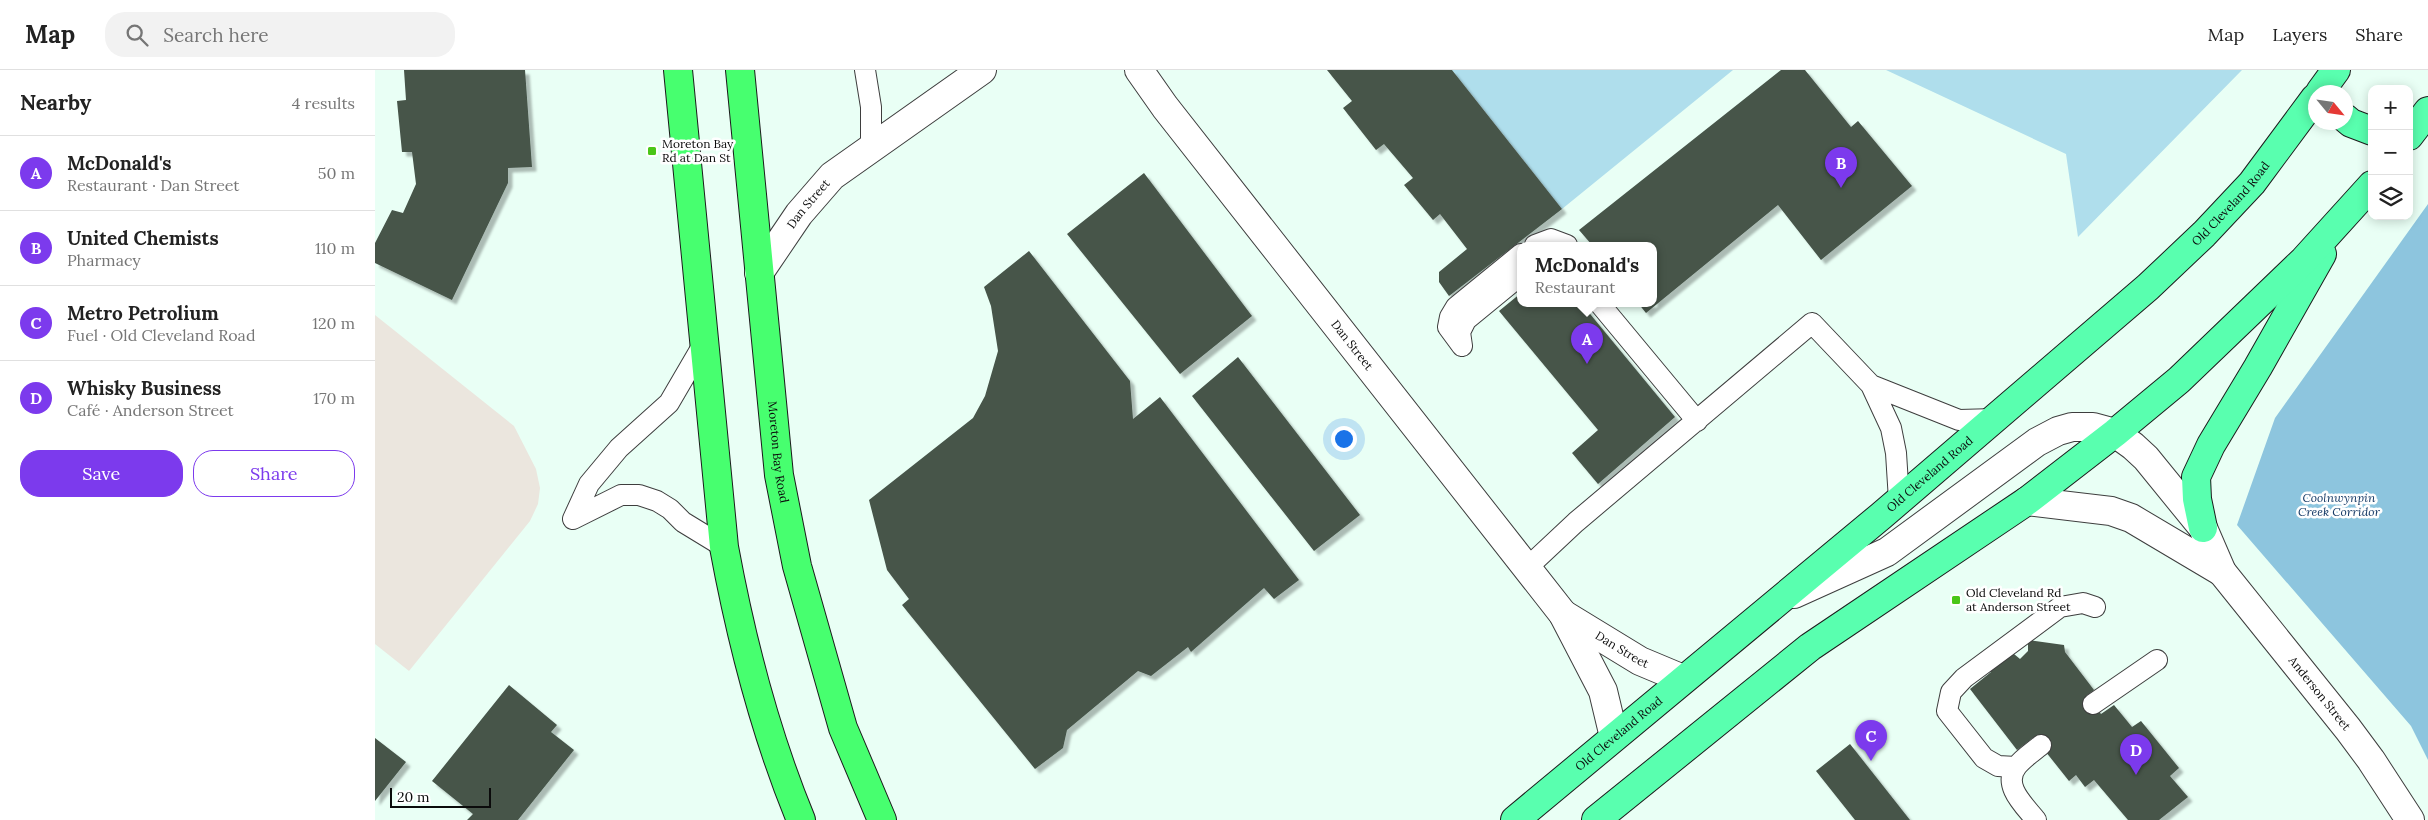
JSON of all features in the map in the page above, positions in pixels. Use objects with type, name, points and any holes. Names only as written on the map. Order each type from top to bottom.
[{"type":"highway","points":[[678,70],[724,547],[736,609],[750,662],[774,744],[801,820]]},
{"type":"highway","name":"Moreton Bay Road","points":[[740,70],[779,475],[797,566],[843,728],[882,820]]},
{"type":"main road","name":"Old Cleveland Road","points":[[1515,820],[1899,500],[2147,287],[2204,234],[2252,183],[2308,109]]},
{"type":"main road","points":[[2413,131],[2428,111]]},
{"type":"main road","points":[[2353,124],[2369,130]]},
{"type":"main road","points":[[1596,820],[1810,648],[2027,501],[2115,433],[2179,380],[2304,260],[2368,190]]},
{"type":"main road","points":[[2203,528],[2197,498],[2196,476],[2211,445],[2258,367],[2341,220]]},
{"type":"street","name":"Dan Street","points":[[759,273],[815,193],[832,176],[982,70]]},
{"type":"street","name":"Dan Street","points":[[1136,72],[1528,567],[1563,614],[1603,691],[1614,737]]},
{"type":"street","points":[[1779,600],[1887,552],[2037,442],[2057,431],[2072,427],[2093,428],[2115,433],[2146,458],[2203,528],[2222,572]]},
{"type":"street","points":[[2027,501],[2111,511],[2131,518],[2222,572]]},
{"type":"street","name":"Anderson Street","points":[[2222,572],[2348,729],[2371,760],[2410,820]]},
{"type":"street","name":"Dan Street","points":[[1563,614],[1640,661],[1683,679]]},
{"type":"lane","points":[[865,70],[871,107],[871,147]]},
{"type":"lane","points":[[1543,242],[1551,239],[1559,242]]},
{"type":"lane","points":[[1517,257],[1456,307],[1450,317],[1448,327],[1462,346],[1460,332],[1466,320],[1517,278]]},
{"type":"lane","points":[[1602,307],[1697,421]]},
{"type":"lane","points":[[1528,567],[1576,522],[1812,323],[1871,385],[1891,428],[1899,500]]},
{"type":"lane","points":[[704,343],[669,403],[619,448],[589,484],[573,518],[621,496],[639,495],[663,505],[683,522],[724,547]]},
{"type":"lane","points":[[1871,385],[1959,420],[1995,419]]},
{"type":"lane","points":[[2016,767],[1998,766],[1984,758],[1947,711],[1951,692],[1964,678],[2060,607],[2083,603],[2095,606]]},
{"type":"lane","points":[[2093,704],[2157,660]]},
{"type":"lane","points":[[2036,820],[2015,795],[2011,781],[2016,767],[2041,745]]},
{"type":"shaded area","points":[[1452,70],[1733,70],[1562,209]]},
{"type":"shaded area","points":[[1886,70],[2242,70],[2078,237],[2066,154]]},
{"type":"shaded area","points":[[375,315],[514,426],[536,469],[540,488],[538,504],[530,521],[409,671],[375,644]]},
{"type":"green space","name":"Coolnwynpin Creek Corridor","points":[[2428,204],[2428,760],[2411,726],[2237,525],[2275,418]]},
{"type":"building","points":[[404,70],[525,70],[532,167],[508,168],[508,183],[452,300],[375,263],[375,243],[392,210],[403,213],[416,184],[412,152],[402,152],[397,101],[406,100]]},
{"type":"building","points":[[1327,70],[1452,70],[1562,209],[1449,296],[1439,282],[1439,272],[1467,249],[1440,214],[1433,220],[1404,185],[1413,178],[1384,144],[1376,150],[1343,108],[1352,101]]},
{"type":"building","points":[[1781,70],[1805,70],[1851,127],[1858,121],[1912,186],[1821,260],[1778,205],[1657,304],[1657,242],[1589,242],[1579,230]]},
{"type":"building","points":[[1144,173],[1252,316],[1180,374],[1067,234]]},
{"type":"building","points":[[1029,251],[1130,381],[1133,419],[1160,397],[1299,580],[1274,599],[1264,588],[1191,652],[1188,647],[1151,676],[1138,671],[1067,730],[1063,748],[1035,769],[902,605],[909,599],[887,570],[869,500],[973,418],[985,396],[998,351],[991,306],[984,287]]},
{"type":"building","points":[[1517,296],[1517,307],[1584,307],[1675,417],[1598,484],[1572,453],[1598,430],[1499,311]]},
{"type":"building","points":[[1641,307],[1653,307],[1646,313]]},
{"type":"building","points":[[1238,357],[1360,515],[1314,551],[1192,396]]},
{"type":"building","points":[[2028,640],[2064,645],[2065,652],[2094,690],[2086,696],[2101,714],[2114,705],[2132,727],[2141,721],[2179,768],[2170,776],[2188,797],[2159,820],[2128,820],[2094,780],[2085,787],[2076,775],[2069,781],[2034,737],[2017,750],[1970,689],[1991,672],[1985,664],[2014,654],[2020,659],[2028,651]]},
{"type":"building","points":[[509,685],[557,725],[551,732],[574,750],[518,820],[467,820],[473,814],[432,781]]},
{"type":"building","points":[[375,738],[406,762],[375,801]]},
{"type":"building","points":[[1850,744],[1910,820],[1855,820],[1816,771]]},
{"type":"place","name":"Moreton Bay Rd at Dan St","points":[[652,151]]},
{"type":"place","name":"United Chemists","points":[[1841,188]]},
{"type":"place","name":"McDonald's","points":[[1587,364]]},
{"type":"place","name":"Old Cleveland Rd at Anderson Street","points":[[1956,600]]},
{"type":"place","name":"Metro Petrolium","points":[[1871,761]]},
{"type":"place","name":"Whisky Business","points":[[2136,775]]}]
